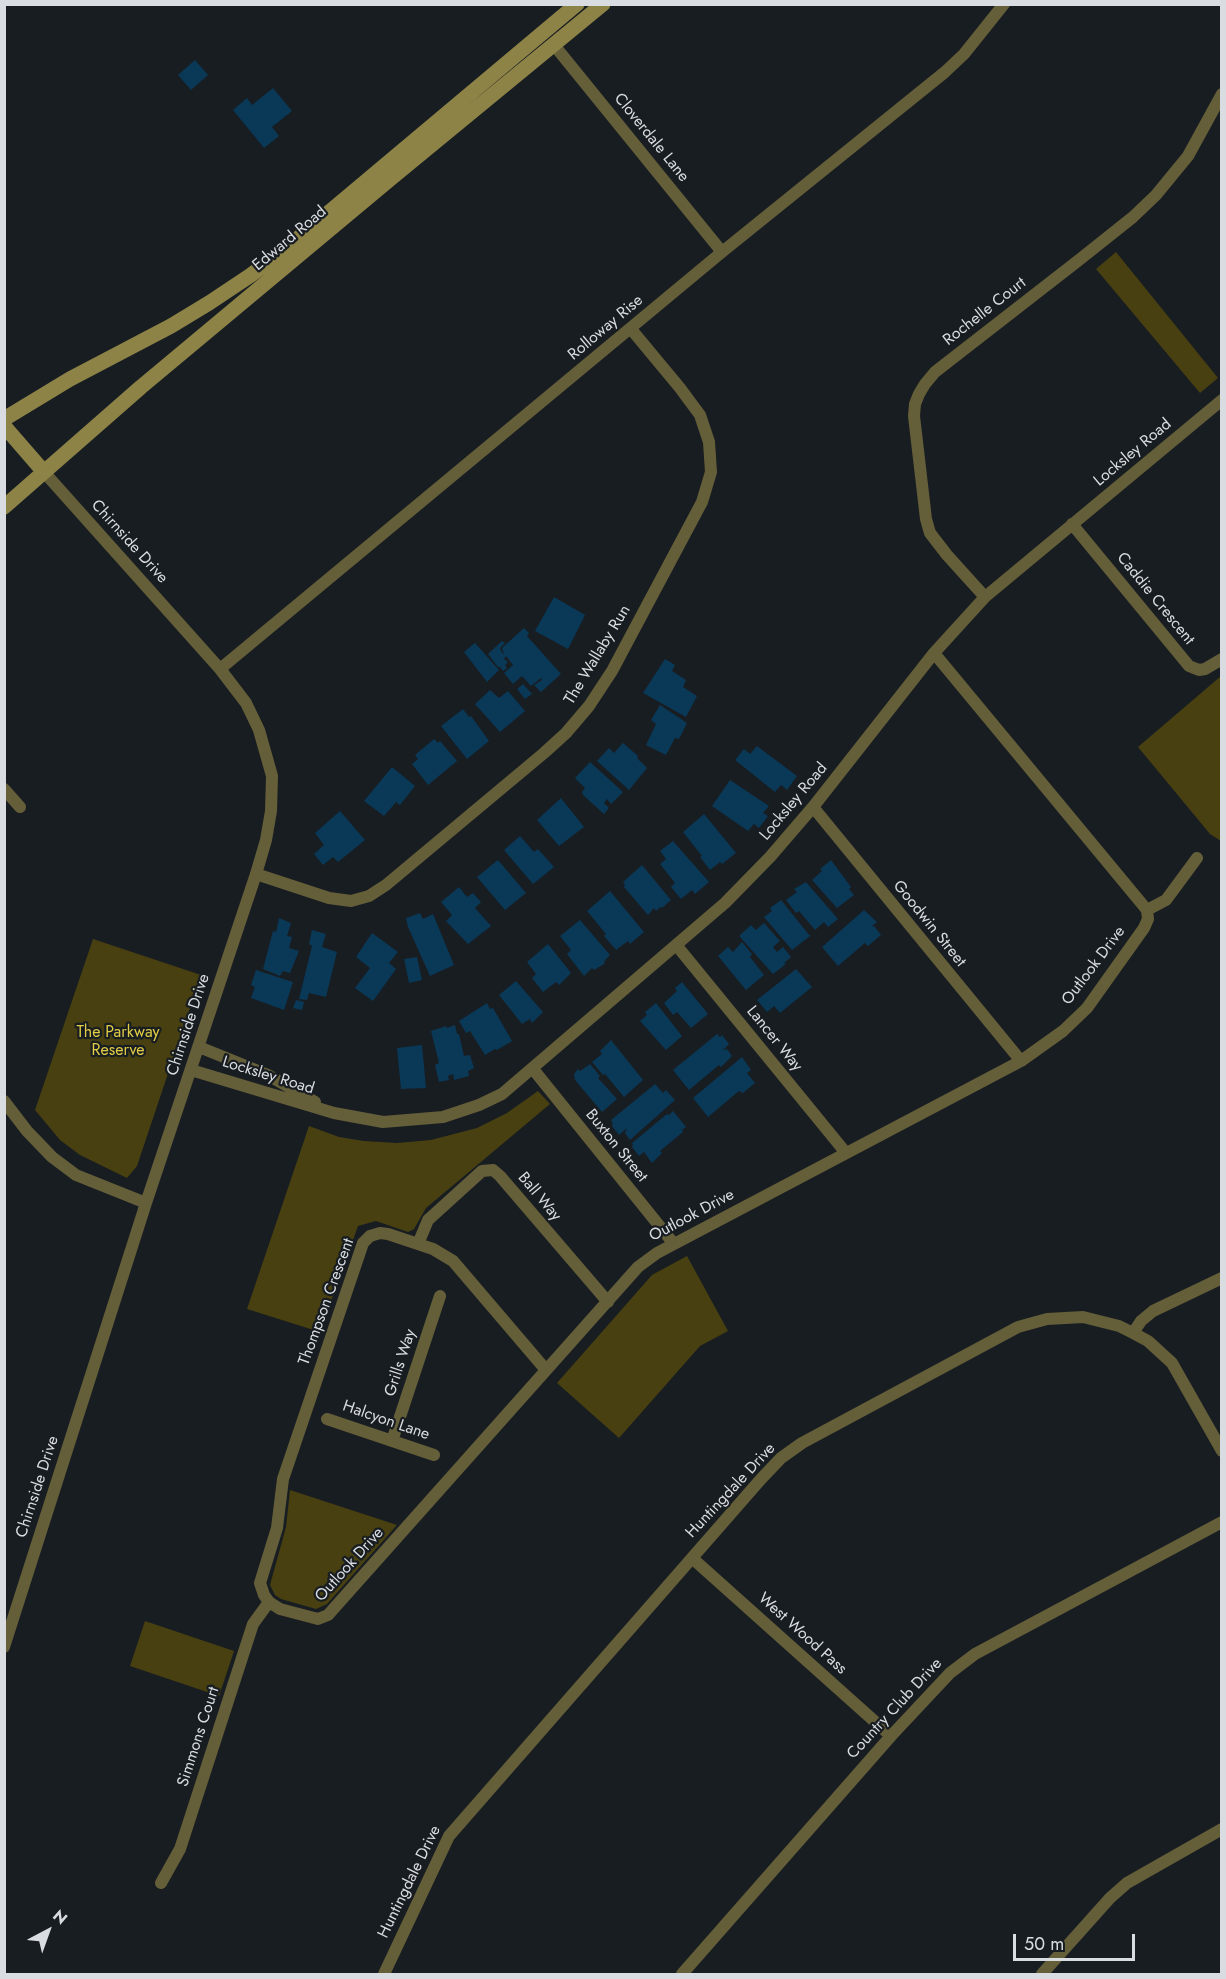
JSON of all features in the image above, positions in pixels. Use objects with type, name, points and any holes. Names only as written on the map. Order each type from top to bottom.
[{"type":"main road","name":"Edward Road","points":[[4,419],[70,379],[171,326],[251,275],[290,245],[577,4]]},
{"type":"main road","name":"Edward Road","points":[[4,507],[141,387],[603,4]]},
{"type":"main road","points":[[543,33],[554,45]]},
{"type":"main road","points":[[4,426],[44,472]]},
{"type":"street","name":"Rolloway Rise","points":[[220,669],[722,252],[945,72],[964,54],[1004,4]]},
{"type":"street","name":"Cloverdale Lane","points":[[554,45],[722,252]]},
{"type":"street","name":"Rochelle Court","points":[[985,597],[930,533],[926,519],[914,416],[919,394],[935,372],[1133,217],[1156,195],[1188,156],[1221,94]]},
{"type":"street","name":"The Wallaby Run","points":[[256,874],[329,898],[351,901],[369,897],[566,734],[589,706],[612,671],[702,502],[711,472],[709,442],[700,415],[631,329]]},
{"type":"street","name":"Locksley Road","points":[[191,1070],[334,1113],[383,1122],[443,1117],[479,1105],[502,1094],[725,903],[770,857],[813,807],[934,653],[985,597],[1221,402]]},
{"type":"street","name":"Chirnside Drive","points":[[4,1647],[146,1203],[256,874],[266,840],[271,811],[272,776],[259,730],[246,703],[220,669],[44,472]]},
{"type":"street","name":"Caddie Crescent","points":[[1072,524],[1189,666],[1199,670],[1205,669],[1221,659]]},
{"type":"street","points":[[934,653],[1147,910],[1166,900],[1197,858]]},
{"type":"street","points":[[4,789],[20,807]]},
{"type":"street","name":"Goodwin Street","points":[[813,807],[1021,1061]]},
{"type":"street","name":"Outlook Drive","points":[[269,1602],[280,1609],[312,1618],[318,1619],[328,1615],[638,1267],[657,1252],[1021,1061],[1063,1031],[1087,1008],[1144,928],[1148,919],[1147,910]]},
{"type":"street","name":"Lancer Way","points":[[677,945],[846,1153]]},
{"type":"street","name":"Locksley Road","points":[[199,1047],[268,1075],[334,1113]]},
{"type":"street","name":"Buxton Street","points":[[532,1069],[674,1244]]},
{"type":"street","points":[[4,1101],[27,1131],[52,1157],[68,1169],[99,1185],[146,1203]]},
{"type":"street","name":"Ball Way","points":[[418,1244],[428,1220],[482,1171],[493,1170],[608,1302]]},
{"type":"street","name":"Thompson Crescent","points":[[269,1602],[260,1583],[277,1528],[283,1479],[363,1244],[370,1236],[380,1233],[444,1254],[462,1270],[546,1370]]},
{"type":"street","points":[[1133,1333],[1141,1321],[1154,1311],[1221,1278]]},
{"type":"street","name":"Grills Way","points":[[392,1441],[440,1296]]},
{"type":"street","name":"Huntingdale Drive","points":[[384,1974],[449,1836],[781,1458],[802,1443],[1018,1327],[1047,1318],[1083,1317],[1119,1326],[1133,1333],[1148,1341],[1172,1363],[1221,1451]]},
{"type":"street","name":"Halcyon Lane","points":[[327,1419],[434,1455]]},
{"type":"street","name":"Country Club Drive","points":[[682,1974],[891,1736],[950,1673],[975,1654],[1221,1522]]},
{"type":"street","name":"West Wood Pass","points":[[692,1558],[891,1736]]},
{"type":"street","name":"Simmons Court","points":[[161,1883],[180,1849],[253,1624],[269,1602]]},
{"type":"street","points":[[1042,1974],[1110,1898],[1127,1883],[1144,1871],[1221,1829]]},
{"type":"green space","points":[[1116,252],[1218,378],[1200,393],[1096,269]]},
{"type":"green space","points":[[1221,676],[1221,841],[1210,834],[1138,747]]},
{"type":"green space","name":"The Parkway Reserve","points":[[93,939],[201,975],[137,1166],[127,1178],[80,1155],[60,1140],[35,1110]]},
{"type":"green space","points":[[538,1091],[550,1104],[426,1208],[414,1229],[408,1232],[376,1221],[358,1226],[320,1332],[247,1309],[309,1126],[339,1137],[364,1141],[397,1143],[431,1140],[477,1128],[507,1113]]},
{"type":"green space","points":[[687,1256],[728,1331],[700,1346],[619,1438],[557,1383],[652,1275]]},
{"type":"green space","points":[[290,1490],[397,1525],[327,1604],[316,1609],[281,1599],[275,1595],[270,1585],[286,1527]]},
{"type":"green space","points":[[145,1621],[234,1651],[219,1696],[130,1666]]},
{"type":"building","points":[[195,60],[208,75],[191,90],[178,75]]},
{"type":"building","points":[[273,88],[292,111],[272,127],[279,136],[264,148],[233,110],[247,98],[252,105]]},
{"type":"building","points":[[554,597],[585,615],[568,649],[535,631]]},
{"type":"building","points":[[524,628],[529,633],[527,636],[561,674],[541,692],[534,685],[542,680],[541,678],[531,686],[522,676],[513,684],[504,673],[513,665],[506,656],[504,659],[508,662],[505,665],[507,668],[503,671],[488,654],[502,641],[505,643],[500,648],[504,655],[502,648]]},
{"type":"building","points":[[475,643],[499,670],[487,682],[464,652]]},
{"type":"building","points":[[665,659],[675,665],[672,671],[686,680],[683,687],[697,696],[686,717],[643,693]]},
{"type":"building","points":[[523,684],[532,694],[525,699],[517,689]]},
{"type":"building","points":[[490,690],[499,698],[508,691],[525,711],[500,732],[475,704]]},
{"type":"building","points":[[660,705],[687,723],[679,739],[675,738],[666,755],[646,745],[656,724],[651,720]]},
{"type":"building","points":[[463,709],[489,741],[467,759],[441,726]]},
{"type":"building","points":[[434,739],[438,743],[440,741],[457,761],[428,785],[412,764],[418,759],[415,755]]},
{"type":"building","points":[[623,743],[638,756],[637,758],[647,768],[629,790],[597,761],[609,748],[614,753]]},
{"type":"building","points":[[757,746],[797,776],[787,790],[781,785],[775,792],[735,760],[744,749],[750,754]]},
{"type":"building","points":[[590,762],[623,792],[611,804],[607,799],[604,803],[609,808],[604,814],[583,795],[585,788],[575,778]]},
{"type":"building","points":[[392,767],[415,786],[400,805],[397,801],[384,816],[364,801]]},
{"type":"building","points":[[730,780],[769,806],[763,813],[768,816],[759,828],[754,824],[748,831],[712,806]]},
{"type":"building","points":[[561,798],[584,827],[559,846],[537,820]]},
{"type":"building","points":[[340,811],[365,840],[338,862],[333,857],[323,865],[314,854],[324,845],[315,833]]},
{"type":"building","points":[[704,814],[736,853],[710,870],[683,832]]},
{"type":"building","points":[[520,836],[534,852],[538,849],[554,867],[533,884],[504,850]]},
{"type":"building","points":[[673,841],[709,882],[695,894],[692,890],[681,899],[671,887],[675,883],[660,864],[666,859],[660,851]]},
{"type":"building","points":[[498,860],[526,893],[505,910],[477,877]]},
{"type":"building","points":[[831,860],[851,887],[849,889],[854,895],[837,908],[812,880]]},
{"type":"building","points":[[642,865],[671,900],[656,911],[654,908],[648,915],[624,887],[623,882]]},
{"type":"building","points":[[806,882],[838,919],[828,927],[824,922],[815,930],[799,911],[796,913],[786,900],[797,892],[794,889]]},
{"type":"building","points":[[459,887],[467,897],[473,893],[481,902],[475,908],[491,926],[468,944],[446,921],[452,915],[441,902]]},
{"type":"building","points":[[610,891],[644,932],[630,944],[628,941],[616,950],[587,911]]},
{"type":"building","points":[[781,900],[810,936],[792,950],[764,917],[772,911],[770,908]]},
{"type":"building","points":[[864,910],[877,922],[871,927],[874,926],[881,935],[868,946],[865,943],[838,966],[822,947]]},
{"type":"building","points":[[420,913],[423,919],[433,914],[454,965],[430,976],[406,918]]},
{"type":"building","points":[[279,918],[291,923],[287,936],[292,937],[289,948],[299,951],[290,973],[283,971],[280,976],[263,969],[273,931],[276,932]]},
{"type":"building","points":[[580,920],[610,955],[604,964],[594,970],[592,968],[584,976],[567,954],[571,950],[560,936]]},
{"type":"building","points":[[764,923],[780,941],[773,947],[777,952],[783,947],[791,957],[773,974],[740,937],[751,925],[756,930]]},
{"type":"building","points":[[312,930],[326,934],[322,947],[337,952],[326,997],[309,993],[307,1000],[299,999],[312,946],[309,944]]},
{"type":"building","points":[[372,933],[398,952],[389,963],[396,969],[373,1001],[355,988],[370,968],[356,957]]},
{"type":"building","points":[[742,942],[764,975],[746,990],[718,956],[728,947],[733,952]]},
{"type":"building","points":[[548,944],[571,973],[559,985],[556,982],[543,992],[532,978],[536,974],[527,962]]},
{"type":"building","points":[[417,957],[422,980],[409,983],[404,959]]},
{"type":"building","points":[[796,969],[812,987],[780,1013],[774,1006],[767,1012],[757,1000]]},
{"type":"building","points":[[256,970],[293,982],[284,1010],[251,998],[255,987],[251,985]]},
{"type":"building","points":[[516,981],[543,1012],[532,1023],[530,1019],[522,1024],[499,995]]},
{"type":"building","points":[[682,982],[708,1014],[691,1028],[677,1012],[673,1015],[664,1003],[677,991],[675,988]]},
{"type":"building","points":[[296,1000],[304,1002],[302,1010],[293,1008]]},
{"type":"building","points":[[487,1003],[490,1009],[493,1008],[512,1041],[485,1055],[470,1031],[466,1033],[459,1021]]},
{"type":"building","points":[[656,1003],[682,1036],[666,1050],[640,1021],[647,1015],[645,1012]]},
{"type":"building","points":[[455,1025],[464,1056],[470,1055],[474,1068],[468,1071],[469,1076],[454,1080],[453,1074],[448,1076],[449,1080],[439,1082],[435,1065],[439,1063],[431,1031]]},
{"type":"building","points":[[717,1034],[720,1037],[722,1035],[729,1044],[723,1050],[727,1049],[732,1056],[721,1067],[719,1065],[689,1090],[673,1070]]},
{"type":"building","points":[[611,1040],[643,1080],[624,1097],[592,1062],[602,1054],[600,1051]]},
{"type":"building","points":[[422,1045],[426,1088],[401,1089],[397,1048]]},
{"type":"building","points":[[742,1057],[751,1070],[747,1073],[755,1083],[743,1093],[739,1091],[708,1117],[693,1098]]},
{"type":"building","points":[[590,1064],[600,1076],[598,1078],[617,1099],[602,1112],[575,1080],[574,1074],[578,1069],[580,1071]]},
{"type":"building","points":[[655,1084],[663,1093],[666,1090],[675,1100],[630,1140],[625,1133],[627,1128],[619,1135],[612,1126],[611,1120]]},
{"type":"building","points":[[673,1111],[686,1127],[682,1130],[683,1132],[660,1151],[662,1153],[652,1163],[644,1152],[639,1156],[632,1147],[632,1143]]}]
